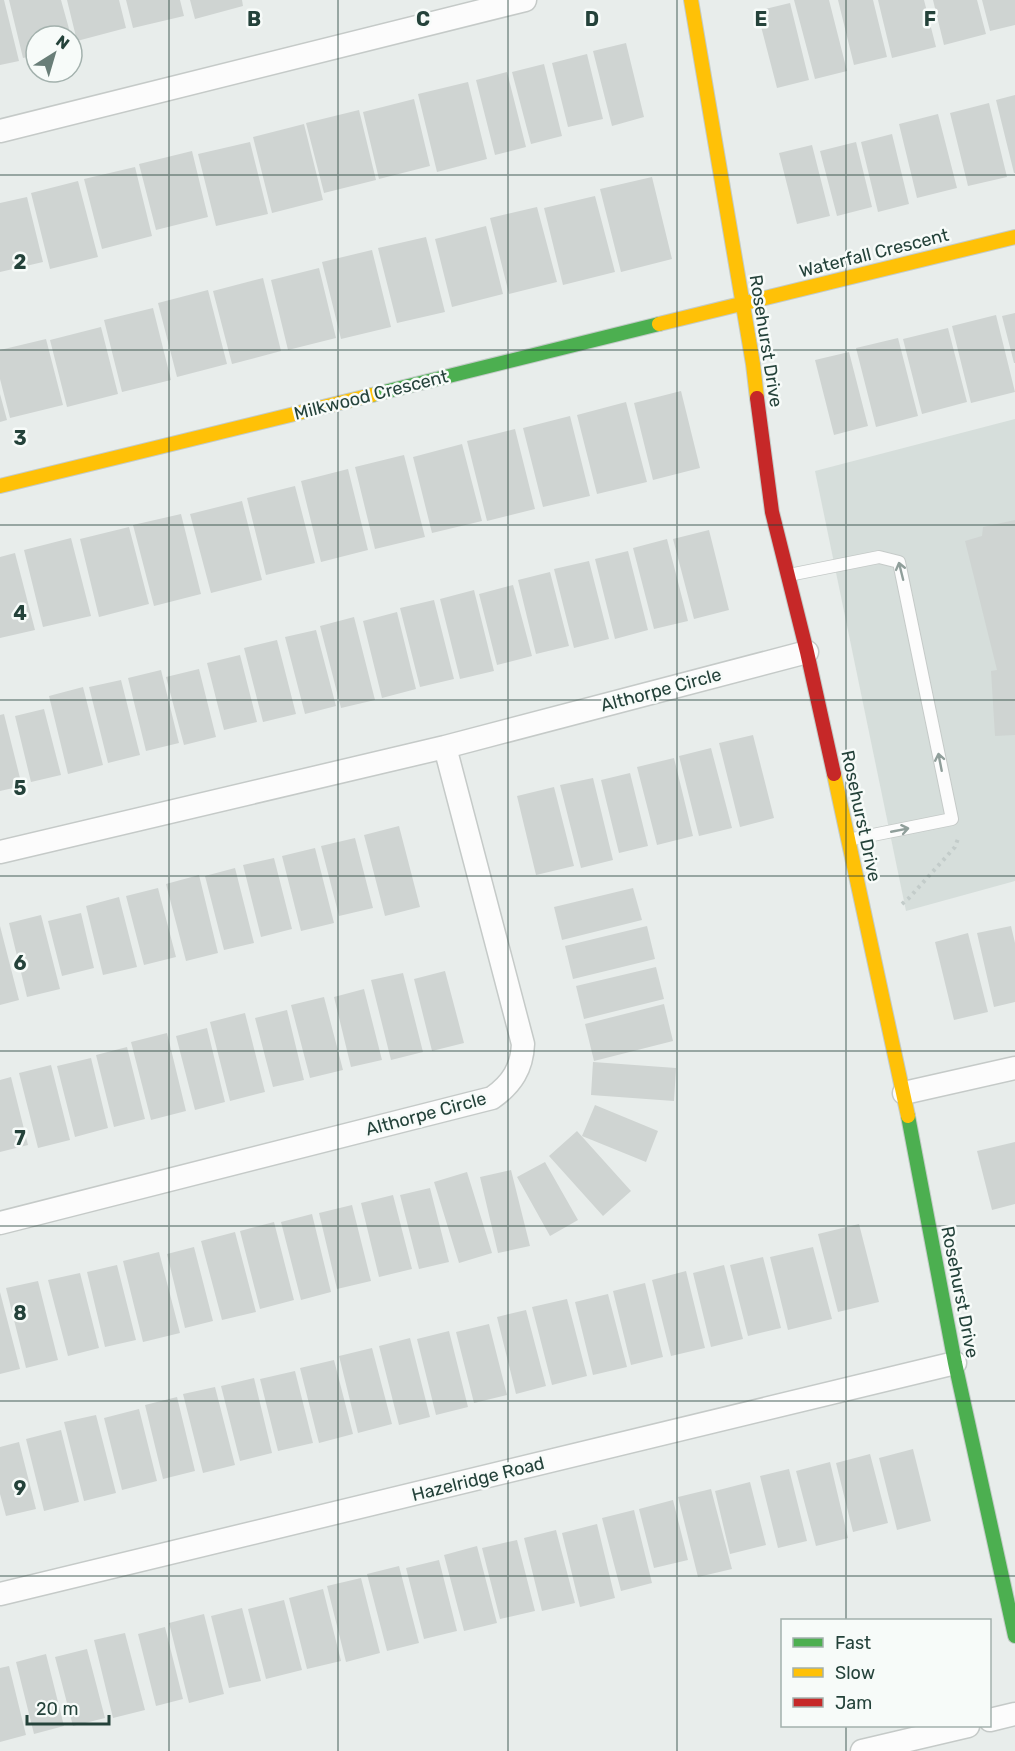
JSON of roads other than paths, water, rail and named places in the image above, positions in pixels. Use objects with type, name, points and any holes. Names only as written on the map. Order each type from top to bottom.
[{"type":"street","points":[[0,131],[525,0]]},
{"type":"street","name":"Rosehurst Drive","points":[[692,0],[753,364],[772,512],[807,652],[904,1093],[955,1364],[1015,1636]]},
{"type":"street","name":"Waterfall Crescent","points":[[742,304],[1015,237]]},
{"type":"street","name":"Milkwood Crescent","points":[[0,486],[742,304]]},
{"type":"street","name":"Althorpe Circle","points":[[0,852],[445,747],[807,652]]},
{"type":"street","name":"Althorpe Circle","points":[[0,1223],[492,1098],[503,1090],[516,1074],[523,1059],[523,1044],[445,747]]},
{"type":"street","points":[[904,1093],[1015,1068]]},
{"type":"street","name":"Hazelridge Road","points":[[0,1594],[955,1364]]},
{"type":"street","points":[[991,1720],[1015,1714]]},
{"type":"street","points":[[862,1751],[960,1727]]},
{"type":"lane","points":[[788,575],[879,557],[899,562],[952,819],[848,840]]}]
